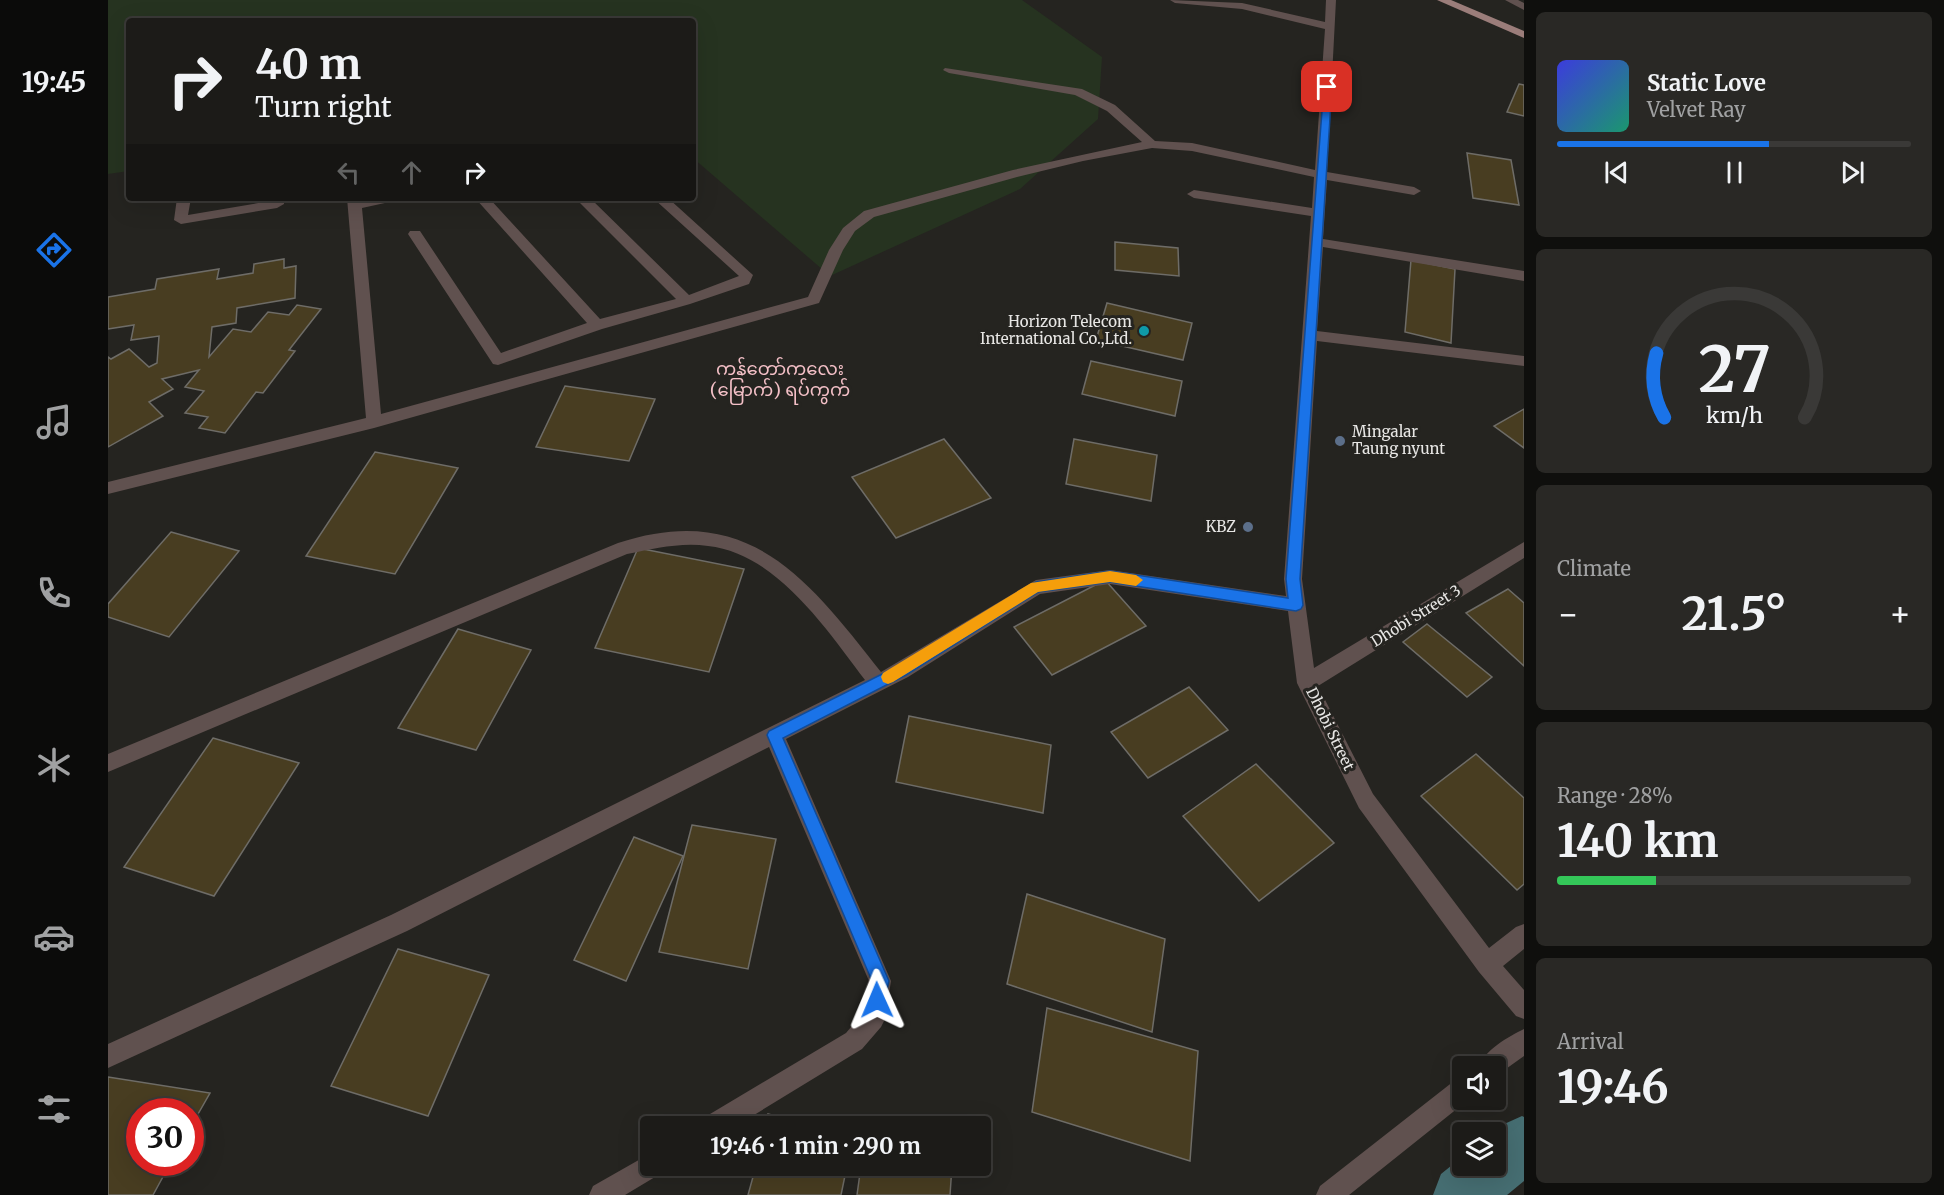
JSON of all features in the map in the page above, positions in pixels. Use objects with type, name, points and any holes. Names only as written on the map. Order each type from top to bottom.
[{"type":"main road","points":[[1444,0],[1524,35]]},
{"type":"street","points":[[1175,0],[1220,2],[1331,27]]},
{"type":"street","name":"Dhobi Street","points":[[1331,0],[1293,579],[1307,683],[1366,801],[1487,964],[1524,1008]]},
{"type":"street","points":[[1510,0],[1524,7]]},
{"type":"street","points":[[949,70],[1078,92],[1111,108],[1152,144]]},
{"type":"street","points":[[108,488],[374,422],[814,300],[845,235],[850,228],[869,214],[1013,174],[1152,144],[1213,150],[1321,175],[1414,191]]},
{"type":"street","points":[[1194,194],[1318,213]]},
{"type":"street","points":[[184,201],[181,220],[277,204],[277,201]]},
{"type":"street","points":[[354,201],[374,422]]},
{"type":"street","points":[[485,201],[597,325]]},
{"type":"street","points":[[585,201],[681,294],[685,301]]},
{"type":"street","points":[[415,234],[498,360],[597,325],[744,282],[746,275],[663,201]]},
{"type":"street","points":[[1316,242],[1524,276]]},
{"type":"street","points":[[1310,335],[1524,361]]},
{"type":"street","points":[[108,763],[624,548],[662,538],[684,536],[725,540],[765,559],[806,592],[878,682]]},
{"type":"street","name":"Dhobi Street 3","points":[[1307,683],[1524,549]]},
{"type":"street","points":[[108,1056],[399,923],[901,671],[1036,587],[1110,577],[1296,605]]},
{"type":"street","points":[[730,1116],[854,1041],[873,1019],[880,981],[774,735]]},
{"type":"street","points":[[1487,964],[1524,935]]},
{"type":"street","points":[[1504,1056],[1524,1041]]},
{"type":"street","points":[[1329,1195],[1452,1097]]},
{"type":"street","points":[[602,1195],[640,1172]]},
{"type":"green space","points":[[108,0],[1022,0],[1102,57],[1098,119],[1020,189],[830,276],[696,161],[696,18],[126,18],[126,171],[108,174]]},
{"type":"building","points":[[1519,84],[1524,85],[1524,116],[1507,112]]},
{"type":"building","points":[[1467,153],[1511,160],[1519,205],[1473,198]]},
{"type":"building","points":[[1115,242],[1178,248],[1179,276],[1115,270]]},
{"type":"building","points":[[284,259],[284,268],[296,266],[295,298],[237,308],[236,323],[212,327],[209,357],[233,329],[251,332],[268,312],[289,315],[297,305],[321,309],[289,350],[295,351],[263,393],[256,392],[225,433],[199,428],[208,417],[185,413],[204,391],[185,387],[199,370],[162,379],[173,389],[149,402],[163,416],[108,447],[108,357],[111,359],[129,349],[149,367],[157,363],[159,336],[131,340],[134,325],[108,329],[108,297],[155,289],[157,279],[219,269],[217,279],[253,273],[254,264]]},
{"type":"building","points":[[1411,260],[1455,269],[1451,343],[1405,332]]},
{"type":"building","name":"Horizon Telecom International Co.,Ltd.","points":[[1107,303],[1192,323],[1183,360],[1096,340]]},
{"type":"building","points":[[1091,361],[1182,381],[1175,416],[1082,394]]},
{"type":"building","points":[[565,386],[655,399],[629,461],[536,447]]},
{"type":"building","points":[[1524,409],[1524,448],[1494,426]]},
{"type":"building","points":[[944,439],[991,498],[896,538],[852,477]]},
{"type":"building","points":[[1074,439],[1157,455],[1151,501],[1066,484]]},
{"type":"building","points":[[375,452],[458,468],[395,574],[306,556]]},
{"type":"building","points":[[171,532],[239,551],[169,637],[108,617],[108,604]]},
{"type":"building","points":[[638,548],[744,569],[709,672],[595,648]]},
{"type":"building","points":[[1105,580],[1146,626],[1052,675],[1014,627]]},
{"type":"building","points":[[1508,589],[1524,603],[1524,666],[1466,613]]},
{"type":"building","points":[[1427,624],[1492,677],[1467,697],[1403,642]]},
{"type":"building","points":[[458,629],[531,650],[476,750],[398,728]]},
{"type":"building","points":[[1189,687],[1228,730],[1148,778],[1111,732]]},
{"type":"building","points":[[909,716],[1051,745],[1043,813],[896,782]]},
{"type":"building","points":[[213,738],[299,763],[214,896],[124,867]]},
{"type":"building","points":[[1476,754],[1524,798],[1524,884],[1517,890],[1421,796]]},
{"type":"building","points":[[1256,764],[1334,843],[1259,901],[1183,816]]},
{"type":"building","points":[[692,825],[776,839],[748,969],[659,952]]},
{"type":"building","points":[[634,837],[683,856],[626,981],[574,960]]},
{"type":"building","points":[[1027,894],[1165,939],[1152,1032],[1007,984]]},
{"type":"building","points":[[398,949],[489,975],[428,1116],[331,1086]]},
{"type":"building","points":[[1047,1008],[1198,1051],[1190,1161],[1032,1112]]},
{"type":"building","points":[[108,1077],[210,1093],[204,1104],[204,1098],[126,1098],[126,1176],[163,1176],[153,1195],[108,1195]]},
{"type":"building","points":[[753,1176],[845,1176],[841,1195],[748,1195]]},
{"type":"building","points":[[860,1176],[951,1176],[950,1195],[857,1195]]},
{"type":"waterway","points":[[1462,1195],[1522,1145],[1524,1147]]},
{"type":"slow traffic","points":[[888,677],[1036,587],[1110,577],[1136,580]]},
{"type":"place","name":"Horizon Telecom International Co.,Ltd.","points":[[1144,331]]},
{"type":"place","name":"Mingalar Taung nyunt","points":[[1340,441]]},
{"type":"place","name":"KBZ","points":[[1248,527]]},
{"type":"district","name":"ကန်တော်ကလေး (မြောက်) ရပ်ကွက်","points":[[780,379]]},
{"type":"route","points":[[877,1000],[880,981],[774,735],[901,671],[1036,587],[1110,577],[1296,605],[1293,579],[1327,87]]}]
